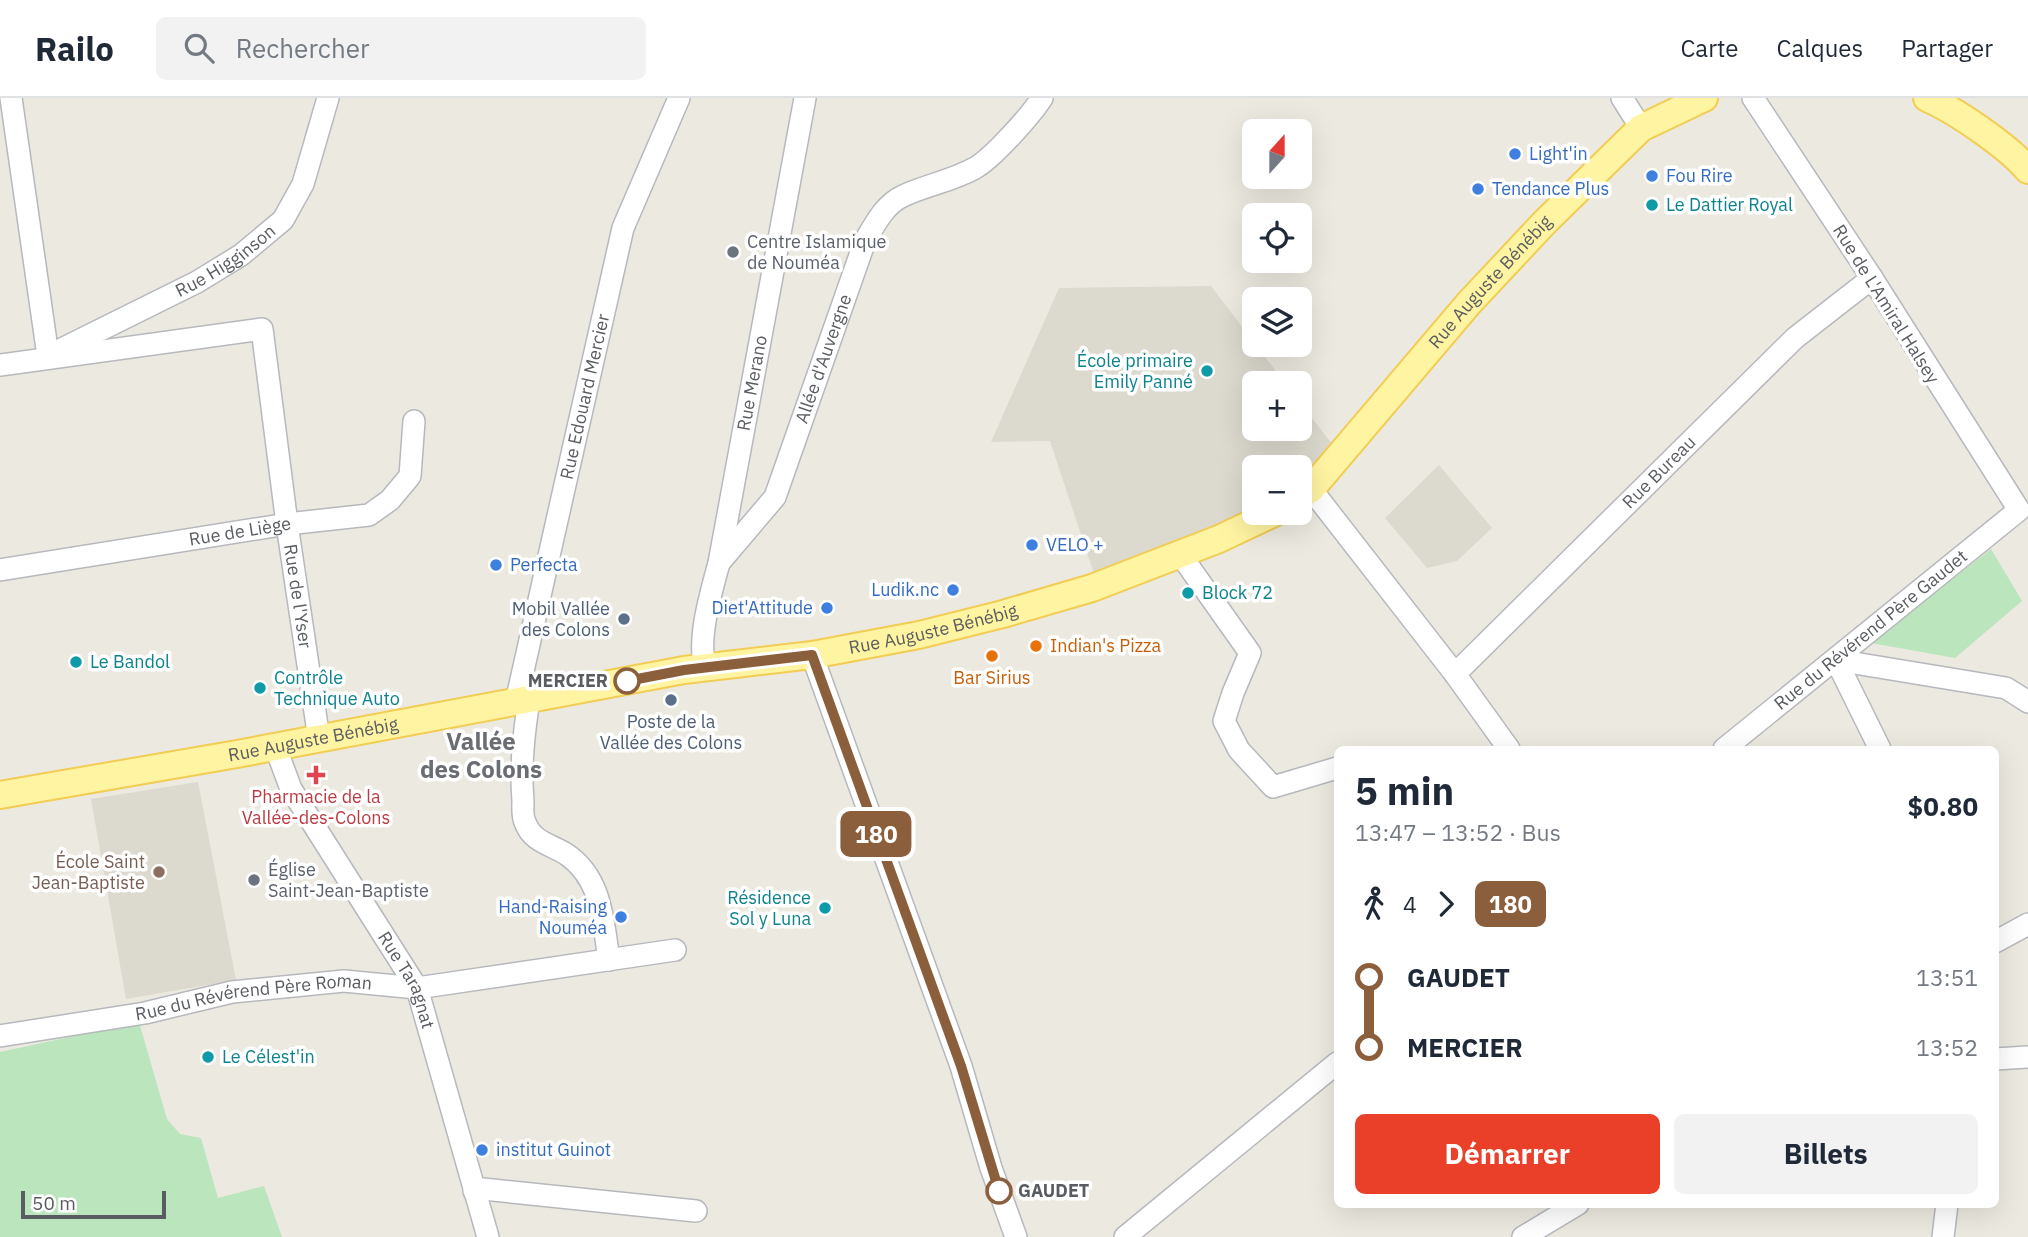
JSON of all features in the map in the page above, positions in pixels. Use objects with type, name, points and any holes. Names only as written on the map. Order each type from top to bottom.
[{"type":"main road","name":"Rue Auguste Bénébig","points":[[1312,484],[1478,293],[1544,223],[1641,128],[1704,98]]},
{"type":"main road","points":[[1940,100],[2018,158],[2028,170]]},
{"type":"main road","name":"Rue Auguste Bénébig","points":[[0,795],[705,668],[812,655],[919,635],[1092,588],[1249,525]]},
{"type":"street","points":[[0,365],[48,356],[10,98]]},
{"type":"street","name":"Rue Higginson","points":[[48,356],[197,282],[241,255],[283,220],[303,184],[328,98]]},
{"type":"street","name":"Rue Edouard Mercier","points":[[608,960],[601,906],[593,881],[567,855],[537,840],[524,822],[523,700],[623,228],[679,98]]},
{"type":"street","name":"Rue Merano","points":[[705,668],[701,655],[710,598],[719,563],[805,98]]},
{"type":"street","name":"Allée d'Auvergne","points":[[719,563],[775,497],[865,241],[881,214],[902,196],[940,184],[978,167],[1031,114],[1042,98]]},
{"type":"street","points":[[1622,98],[1641,128]]},
{"type":"street","name":"Rue de L'Amiral Halsey","points":[[1753,98],[1872,278],[2019,510]]},
{"type":"street","name":"Rue Bureau","points":[[1455,674],[1795,338],[1872,278]]},
{"type":"street","name":"Rue de l'Yser","points":[[48,356],[262,329],[319,739]]},
{"type":"street","name":"Rue de Liège","points":[[0,570],[287,524],[369,515],[390,500],[410,476],[414,421]]},
{"type":"street","points":[[1312,500],[1455,674],[1507,746]]},
{"type":"street","name":"Rue du Révérend Père Gaudet","points":[[1728,746],[2019,510]]},
{"type":"street","points":[[1180,554],[1250,653],[1224,720],[1239,750],[1273,787],[1334,769]]},
{"type":"street","points":[[812,655],[961,1066],[991,1168],[1016,1237]]},
{"type":"street","points":[[1836,660],[2006,688],[2028,702]]},
{"type":"street","points":[[1836,660],[1879,746]]},
{"type":"street","name":"Rue Taragnat","points":[[275,746],[291,789],[417,988],[488,1237]]},
{"type":"street","points":[[1999,940],[2028,924]]},
{"type":"street","name":"Rue du Révérend Père Roman","points":[[0,1036],[145,1013],[232,992],[344,981],[417,988],[675,950]]},
{"type":"street","points":[[1999,1059],[2028,1057]]},
{"type":"street","points":[[1125,1237],[1334,1065]]},
{"type":"street","points":[[474,1191],[483,1189],[696,1211]]},
{"type":"street","points":[[1523,1237],[1571,1208]]},
{"type":"street","points":[[1942,1237],[1946,1208]]},
{"type":"shaded area","points":[[1211,286],[1242,327],[1242,357],[1265,357],[1276,371],[1242,371],[1242,441],[1312,441],[1312,418],[1340,454],[1312,483],[1312,455],[1242,455],[1242,519],[1098,586],[1050,441],[991,442],[1059,288]]},
{"type":"shaded area","points":[[1439,465],[1492,528],[1457,561],[1427,568],[1385,518]]},
{"type":"shaded area","name":"École Saint Jean-Baptiste","points":[[198,782],[236,980],[126,999],[91,799]]},
{"type":"green space","points":[[1991,549],[2022,601],[1955,658],[1871,643]]},
{"type":"green space","points":[[139,1022],[167,1119],[180,1134],[201,1138],[218,1198],[264,1186],[282,1237],[0,1237],[0,1052]]},
{"type":"bus line","name":"180","points":[[627,681],[684,670],[812,655],[961,1066],[999,1191]]},
{"type":"place","name":"Light'in","points":[[1515,154]]},
{"type":"place","name":"Fou Rire","points":[[1652,176]]},
{"type":"place","name":"Tendance Plus","points":[[1478,189]]},
{"type":"place","name":"Le Dattier Royal","points":[[1652,205]]},
{"type":"place","name":"Centre Islamique de Nouméa","points":[[733,252]]},
{"type":"place","name":"École primaire Emily Panné","points":[[1207,371]]},
{"type":"place","name":"VELO +","points":[[1032,545]]},
{"type":"place","name":"Perfecta","points":[[496,565]]},
{"type":"place","name":"Ludik.nc","points":[[953,590]]},
{"type":"place","name":"Block 72","points":[[1188,593]]},
{"type":"place","name":"Diet'Attitude","points":[[827,608]]},
{"type":"place","name":"Mobil Vallée des Colons","points":[[624,619]]},
{"type":"place","name":"Indian's Pizza","points":[[1036,646]]},
{"type":"place","name":"Bar Sirius","points":[[992,656]]},
{"type":"place","name":"Le Bandol","points":[[76,662]]},
{"type":"place","name":"MERCIER","points":[[627,681]]},
{"type":"place","name":"Contrôle Technique Auto","points":[[260,688]]},
{"type":"place","name":"Poste de la Vallée des Colons","points":[[671,700]]},
{"type":"place","name":"Pharmacie de la Vallée-des-Colons","points":[[316,775]]},
{"type":"place","name":"École Saint Jean-Baptiste","points":[[159,872]]},
{"type":"place","name":"Église Saint-Jean-Baptiste","points":[[254,880]]},
{"type":"place","name":"Résidence Sol y Luna","points":[[825,908]]},
{"type":"place","name":"Hand-Raising Nouméa","points":[[621,917]]},
{"type":"place","name":"Le Célest'in","points":[[208,1057]]},
{"type":"place","name":"institut Guinot","points":[[482,1150]]},
{"type":"place","name":"GAUDET","points":[[999,1191]]},
{"type":"district","name":"Vallée des Colons","points":[[481,756]]}]
